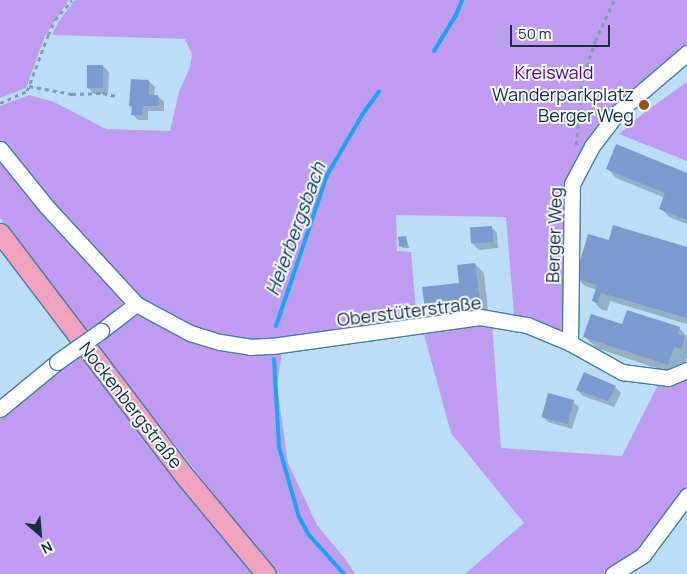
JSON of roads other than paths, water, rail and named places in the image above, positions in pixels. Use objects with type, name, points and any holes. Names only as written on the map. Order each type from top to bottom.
[{"type":"main road","name":"Nockenbergstraße","points":[[0,234],[188,479],[266,574]]},
{"type":"street","name":"Berger Weg","points":[[570,343],[572,184],[592,146],[618,112],[687,53]]},
{"type":"street","points":[[0,150],[46,206],[136,304],[57,362],[0,409]]},
{"type":"street","name":"Oberstüterstraße","points":[[136,304],[190,333],[250,347],[272,346],[480,317],[527,325],[570,343],[622,372],[668,378],[687,370]]},
{"type":"street","points":[[613,574],[642,555],[687,496]]},
{"type":"waterway","name":"Heierbergsbach","points":[[434,51],[456,15],[462,0]]},
{"type":"waterway","name":"Heierbergsbach","points":[[276,326],[327,175],[362,115],[379,92]]},
{"type":"waterway","name":"Heierbergsbach","points":[[274,359],[279,447],[299,517],[309,535],[344,574]]},
{"type":"place","name":"Wanderparkplatz Berger Weg","points":[[644,105]]},
{"type":"park label","name":"Kreiswald","points":[[554,72]]}]
